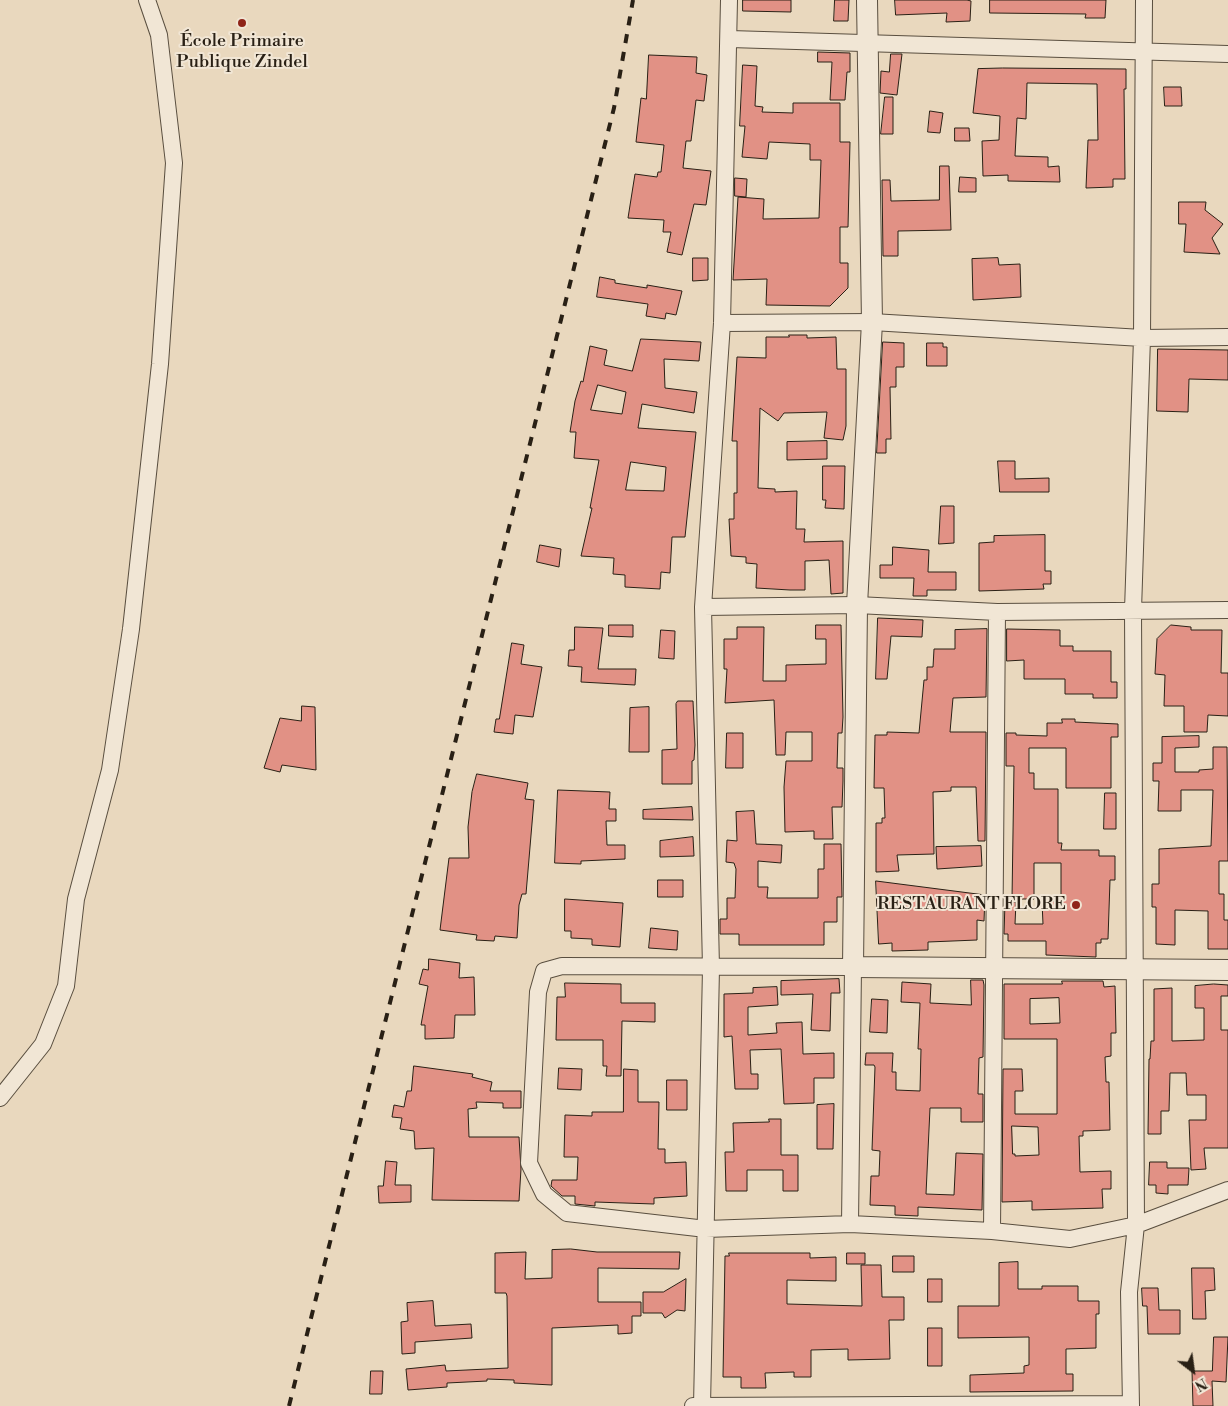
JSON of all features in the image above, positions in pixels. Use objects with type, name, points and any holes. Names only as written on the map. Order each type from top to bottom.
[{"type":"street","points":[[0,1098],[43,1044],[66,986],[76,899],[110,770],[131,630],[160,364],[174,163],[159,35],[147,0]]},
{"type":"street","points":[[702,1406],[711,968],[703,607],[722,323],[730,39],[729,0]]},
{"type":"street","points":[[850,1224],[857,605],[872,322],[867,0]]},
{"type":"street","points":[[693,1406],[1131,1405],[1129,1292],[1136,1225],[1133,610],[1142,338],[1144,0]]},
{"type":"street","points":[[730,39],[1228,54]]},
{"type":"street","points":[[722,323],[872,322],[1142,338],[1228,337]]},
{"type":"street","points":[[703,607],[857,605],[997,612],[1228,610]]},
{"type":"street","points":[[992,1230],[997,612]]},
{"type":"street","points":[[1228,970],[562,966],[544,971],[538,992],[529,1163],[544,1194],[567,1213],[706,1229],[850,1224],[992,1230],[1070,1239],[1136,1225],[1228,1190]]},
{"type":"building","points":[[743,0],[791,0],[791,12],[743,11]]},
{"type":"building","points":[[835,0],[849,0],[848,21],[834,21]]},
{"type":"building","points":[[895,0],[971,1],[970,21],[946,22],[947,13],[896,15]]},
{"type":"building","points":[[990,0],[1106,0],[1105,18],[1085,18],[1086,14],[990,13]]},
{"type":"building","points":[[818,52],[850,53],[850,72],[847,72],[845,100],[830,100],[832,62],[818,62]]},
{"type":"building","points":[[891,54],[902,54],[897,95],[880,93],[881,71],[889,72]]},
{"type":"building","points":[[649,55],[697,57],[696,73],[707,75],[704,101],[696,100],[691,141],[686,141],[683,168],[711,171],[706,205],[694,204],[682,255],[667,252],[671,232],[663,232],[664,220],[628,218],[635,174],[657,177],[658,172],[661,172],[664,145],[636,142],[641,98],[646,99]]},
{"type":"building","points":[[743,65],[757,66],[755,106],[763,107],[762,112],[793,113],[793,103],[840,103],[840,142],[850,142],[848,227],[840,227],[840,263],[848,263],[848,288],[830,306],[766,305],[767,279],[733,280],[738,197],[764,199],[763,219],[819,218],[821,160],[810,160],[810,144],[769,142],[767,159],[742,157],[745,126],[740,126]]},
{"type":"building","points":[[978,69],[1126,69],[1126,89],[1124,89],[1125,179],[1113,179],[1113,187],[1086,188],[1088,140],[1098,140],[1097,84],[1027,83],[1026,119],[1017,118],[1015,156],[1048,157],[1048,167],[1059,166],[1060,182],[1008,181],[1008,175],[983,176],[982,141],[999,140],[1000,116],[973,113]]},
{"type":"building","points":[[1164,87],[1181,87],[1182,106],[1165,106]]},
{"type":"building","points":[[885,97],[893,97],[893,134],[881,134]]},
{"type":"building","points":[[930,111],[943,113],[940,133],[928,132]]},
{"type":"building","points":[[955,128],[969,128],[970,141],[955,141]]},
{"type":"building","points":[[940,166],[949,166],[951,230],[898,231],[898,256],[883,256],[882,180],[890,180],[891,201],[939,200]]},
{"type":"building","points":[[960,177],[976,178],[976,192],[959,192]]},
{"type":"building","points":[[735,178],[747,179],[746,197],[735,196]]},
{"type":"building","points":[[1179,202],[1206,202],[1205,210],[1223,224],[1212,238],[1220,254],[1184,252],[1186,224],[1179,224]]},
{"type":"building","points":[[693,258],[708,258],[708,280],[693,281]]},
{"type":"building","points":[[998,258],[999,265],[1020,264],[1021,297],[973,300],[972,259]]},
{"type":"building","points":[[600,277],[615,280],[615,283],[647,288],[647,285],[682,291],[676,315],[666,313],[665,319],[646,316],[648,304],[597,297]]},
{"type":"building","points":[[789,335],[807,335],[807,338],[836,337],[837,369],[846,369],[846,426],[843,440],[824,438],[827,412],[784,413],[778,421],[760,408],[758,488],[775,489],[775,492],[797,491],[796,529],[805,529],[804,542],[843,541],[843,593],[831,594],[829,560],[805,561],[805,590],[790,590],[756,588],[757,564],[746,563],[746,557],[731,556],[729,519],[734,519],[734,493],[737,493],[737,441],[732,441],[737,357],[766,358],[766,337],[789,337]]},
{"type":"building","points":[[641,339],[701,342],[699,361],[664,359],[665,388],[697,392],[694,413],[642,404],[638,428],[696,432],[685,537],[672,537],[670,573],[661,572],[660,589],[625,587],[625,575],[613,574],[614,558],[581,556],[592,508],[590,508],[599,460],[574,458],[576,432],[570,432],[575,401],[581,381],[583,382],[590,346],[607,350],[604,365],[632,371]],"holes":[[[598,385],[626,392],[622,414],[591,410]],[[631,462],[666,467],[664,491],[626,490]]]},
{"type":"building","points":[[883,342],[904,343],[904,367],[896,367],[896,387],[890,387],[891,439],[886,439],[886,453],[877,453]]},
{"type":"building","points":[[927,343],[943,343],[943,347],[947,347],[947,366],[927,366]]},
{"type":"building","points":[[1158,349],[1228,350],[1228,380],[1189,379],[1188,412],[1157,411]]},
{"type":"building","points":[[827,441],[827,459],[787,460],[787,442]]},
{"type":"building","points":[[998,461],[1015,461],[1015,479],[1049,478],[1049,492],[1000,492]]},
{"type":"building","points":[[823,466],[845,466],[844,509],[825,508],[826,500],[823,500]]},
{"type":"building","points":[[941,506],[954,506],[954,543],[939,544]]},
{"type":"building","points":[[1045,535],[1045,571],[1051,571],[1051,584],[1043,584],[1044,589],[979,591],[979,543],[994,542],[994,536]]},
{"type":"building","points":[[540,545],[561,549],[559,567],[537,562]]},
{"type":"building","points":[[893,547],[929,550],[928,572],[956,572],[956,590],[927,590],[927,596],[913,596],[914,578],[880,578],[880,565],[892,565]]},
{"type":"building","points":[[878,618],[923,620],[922,637],[891,636],[887,679],[876,679]]},
{"type":"building","points":[[609,625],[633,625],[633,637],[609,636]]},
{"type":"building","points":[[816,625],[841,625],[843,717],[842,733],[838,733],[837,768],[843,768],[843,781],[842,807],[832,807],[833,839],[814,839],[814,831],[785,832],[784,787],[786,761],[812,761],[812,732],[786,732],[785,755],[776,755],[774,700],[725,703],[727,669],[724,669],[724,639],[737,639],[737,627],[764,627],[763,681],[786,681],[786,665],[826,664],[826,639],[816,639]]},
{"type":"building","points":[[1171,625],[1191,627],[1191,630],[1222,630],[1221,673],[1228,673],[1228,716],[1208,715],[1207,732],[1184,732],[1184,706],[1164,706],[1165,675],[1155,674],[1157,639]]},
{"type":"building","points":[[575,627],[603,628],[598,669],[636,669],[635,685],[581,682],[582,667],[568,666],[569,650],[574,650]]},
{"type":"building","points":[[987,629],[986,697],[953,698],[950,732],[986,732],[985,841],[978,841],[976,787],[951,787],[951,791],[933,792],[934,854],[897,855],[899,871],[876,872],[876,823],[882,823],[882,818],[885,818],[884,788],[874,788],[875,735],[887,735],[887,732],[919,733],[924,680],[927,680],[927,667],[933,667],[934,649],[955,649],[955,630]]},
{"type":"building","points":[[1007,629],[1060,630],[1060,646],[1073,646],[1073,651],[1111,651],[1111,682],[1117,682],[1117,698],[1093,698],[1093,694],[1065,694],[1065,679],[1024,679],[1024,660],[1007,661]]},
{"type":"building","points":[[661,630],[675,631],[674,659],[659,658]]},
{"type":"building","points":[[512,643],[524,645],[521,664],[542,667],[533,717],[515,715],[513,734],[494,732],[496,719],[499,719]]},
{"type":"building","points":[[678,701],[693,701],[695,745],[694,760],[692,761],[692,784],[662,784],[662,750],[677,749],[676,704]]},
{"type":"building","points":[[302,706],[315,707],[316,770],[282,765],[280,772],[264,768],[280,718],[301,721]]},
{"type":"building","points":[[649,707],[649,752],[629,752],[630,708]]},
{"type":"building","points":[[1062,719],[1075,719],[1075,722],[1118,724],[1118,737],[1111,737],[1111,788],[1066,788],[1066,748],[1029,748],[1029,773],[1034,773],[1034,789],[1058,789],[1058,843],[1062,843],[1061,850],[1099,850],[1099,856],[1115,856],[1115,880],[1110,880],[1108,939],[1101,939],[1101,943],[1096,943],[1096,957],[1046,955],[1046,941],[1008,941],[1008,934],[1004,934],[1005,902],[1016,902],[1015,924],[1043,924],[1042,902],[1061,901],[1061,863],[1034,863],[1034,899],[1012,899],[1014,766],[1006,766],[1006,733],[1047,736],[1047,723],[1062,723]]},
{"type":"building","points":[[727,733],[743,733],[743,768],[726,768]]},
{"type":"building","points":[[1199,736],[1199,747],[1175,748],[1175,772],[1199,772],[1199,770],[1213,769],[1213,747],[1227,747],[1228,861],[1219,861],[1219,894],[1224,894],[1224,920],[1228,920],[1228,949],[1208,949],[1208,911],[1175,910],[1175,945],[1156,944],[1156,907],[1152,907],[1152,884],[1159,884],[1159,849],[1211,846],[1213,790],[1181,790],[1181,811],[1158,811],[1159,781],[1153,781],[1153,763],[1162,763],[1162,737]]},
{"type":"building","points":[[477,774],[528,783],[525,799],[534,800],[526,894],[522,894],[519,905],[517,938],[495,936],[494,941],[476,940],[477,935],[440,930],[449,858],[469,858],[468,827],[472,792]]},
{"type":"building","points":[[558,790],[610,792],[609,809],[616,809],[616,821],[606,821],[607,845],[625,845],[625,859],[581,861],[581,864],[555,863]]},
{"type":"building","points":[[1105,793],[1116,793],[1116,829],[1104,829]]},
{"type":"building","points":[[692,807],[693,820],[643,819],[643,810]]},
{"type":"building","points":[[754,811],[756,844],[782,845],[781,863],[758,861],[758,887],[768,887],[767,898],[818,898],[818,869],[824,869],[824,844],[841,844],[842,897],[837,897],[837,922],[824,922],[824,945],[739,945],[739,934],[720,934],[720,919],[727,919],[727,898],[735,898],[736,869],[734,863],[726,862],[727,840],[737,841],[736,812]]},
{"type":"building","points":[[693,837],[694,856],[660,857],[660,841]]},
{"type":"building","points":[[981,846],[982,866],[937,869],[936,847]]},
{"type":"building","points":[[658,880],[683,880],[683,897],[658,897]]},
{"type":"building","points":[[876,881],[985,895],[984,921],[977,920],[977,940],[928,942],[928,950],[892,951],[892,943],[879,944]]},
{"type":"building","points":[[565,899],[623,903],[620,947],[592,945],[592,939],[571,938],[571,931],[565,931]]},
{"type":"building","points":[[651,928],[678,931],[677,950],[649,948]]},
{"type":"building","points":[[429,959],[460,963],[459,978],[474,977],[475,1015],[455,1015],[454,1038],[425,1039],[425,1025],[421,1025],[428,986],[419,984],[423,969],[428,970]]},
{"type":"building","points":[[839,979],[840,993],[831,993],[830,1031],[811,1030],[813,994],[781,995],[781,981]]},
{"type":"building","points":[[971,980],[983,980],[984,985],[983,1057],[979,1058],[978,1094],[983,1094],[983,1122],[961,1122],[961,1108],[930,1108],[926,1194],[954,1195],[956,1153],[983,1154],[982,1210],[918,1207],[918,1216],[895,1215],[895,1206],[870,1205],[871,1176],[879,1176],[880,1151],[872,1150],[875,1067],[874,1065],[865,1065],[866,1053],[893,1053],[892,1072],[896,1072],[896,1090],[920,1091],[921,1049],[918,1049],[920,1003],[901,1002],[902,982],[931,984],[930,1003],[971,1005]]},
{"type":"building","points":[[1062,981],[1103,981],[1104,987],[1115,986],[1116,1033],[1111,1033],[1111,1056],[1105,1057],[1106,1082],[1109,1082],[1110,1130],[1083,1131],[1083,1136],[1079,1136],[1080,1172],[1111,1171],[1111,1189],[1102,1189],[1103,1208],[1032,1210],[1032,1201],[1002,1202],[1003,1069],[1022,1069],[1023,1091],[1015,1091],[1015,1114],[1057,1114],[1057,1039],[1004,1039],[1004,984],[1062,984]],"holes":[[[1059,998],[1060,1023],[1030,1024],[1030,999]],[[1012,1126],[1038,1127],[1039,1155],[1015,1156],[1013,1154]]]},
{"type":"building","points":[[565,983],[621,984],[621,1003],[655,1003],[655,1022],[622,1021],[621,1076],[606,1076],[607,1066],[603,1066],[603,1040],[556,1040],[557,997],[565,997]]},
{"type":"building","points":[[1228,985],[1228,996],[1221,996],[1221,1030],[1228,1030],[1228,1148],[1204,1148],[1206,1169],[1191,1170],[1189,1120],[1206,1120],[1206,1095],[1187,1095],[1186,1073],[1170,1073],[1169,1111],[1161,1111],[1161,1134],[1148,1134],[1149,1059],[1151,1041],[1154,1041],[1154,989],[1172,988],[1172,1041],[1204,1040],[1204,1008],[1195,1008],[1195,986]]},
{"type":"building","points":[[777,987],[778,1005],[748,1007],[748,1035],[777,1033],[776,1023],[802,1022],[803,1054],[834,1053],[834,1078],[814,1078],[814,1103],[784,1104],[781,1049],[750,1050],[751,1074],[758,1074],[758,1089],[735,1089],[732,1036],[724,1037],[724,994],[753,993],[753,988]]},
{"type":"building","points":[[872,999],[888,1000],[887,1033],[870,1032]]},
{"type":"building","points":[[414,1066],[473,1074],[472,1077],[492,1082],[490,1091],[521,1091],[521,1108],[503,1108],[503,1103],[476,1102],[477,1108],[468,1109],[469,1137],[519,1137],[521,1169],[519,1201],[432,1200],[434,1148],[415,1149],[414,1131],[400,1129],[402,1118],[392,1117],[394,1105],[404,1107],[407,1091],[411,1091]]},
{"type":"building","points":[[559,1068],[582,1069],[581,1090],[558,1089]]},
{"type":"building","points":[[624,1069],[638,1070],[638,1102],[659,1102],[658,1149],[665,1149],[665,1163],[686,1162],[687,1196],[654,1198],[654,1204],[595,1202],[595,1206],[575,1204],[575,1196],[562,1196],[551,1186],[552,1180],[577,1180],[578,1157],[564,1157],[565,1115],[592,1116],[592,1112],[623,1112]]},
{"type":"building","points":[[667,1080],[687,1080],[687,1110],[667,1110]]},
{"type":"building","points":[[834,1104],[833,1149],[817,1149],[817,1105]]},
{"type":"building","points":[[769,1119],[781,1119],[781,1155],[798,1155],[798,1191],[783,1191],[783,1170],[747,1170],[747,1191],[726,1191],[725,1152],[734,1152],[733,1123],[769,1122]]},
{"type":"building","points":[[386,1161],[397,1162],[395,1185],[411,1185],[411,1202],[379,1203],[378,1186],[383,1186]]},
{"type":"building","points":[[1150,1162],[1167,1162],[1167,1168],[1189,1168],[1188,1185],[1168,1185],[1168,1194],[1156,1193],[1156,1185],[1149,1185]]},
{"type":"building","points":[[571,1249],[597,1252],[680,1252],[679,1269],[598,1268],[598,1302],[641,1302],[641,1316],[632,1316],[632,1333],[618,1334],[618,1325],[552,1328],[552,1385],[514,1383],[514,1380],[487,1379],[487,1381],[447,1383],[447,1387],[408,1390],[406,1369],[445,1365],[446,1371],[508,1368],[507,1296],[506,1293],[495,1293],[495,1253],[526,1252],[525,1279],[552,1278],[552,1250]]},
{"type":"building","points":[[729,1253],[810,1253],[810,1258],[836,1257],[836,1281],[787,1280],[787,1304],[862,1306],[861,1265],[881,1265],[882,1297],[904,1297],[904,1320],[889,1320],[890,1359],[848,1360],[848,1349],[811,1350],[811,1377],[794,1377],[794,1372],[765,1373],[766,1388],[741,1388],[741,1377],[723,1377],[725,1256],[729,1256]]},
{"type":"building","points":[[847,1253],[865,1253],[865,1264],[847,1264]]},
{"type":"building","points":[[893,1256],[914,1256],[914,1272],[893,1272]]},
{"type":"building","points":[[1018,1262],[1018,1289],[1042,1289],[1042,1286],[1078,1286],[1078,1301],[1099,1301],[1099,1314],[1096,1314],[1096,1348],[1066,1349],[1066,1374],[1073,1374],[1073,1391],[970,1392],[970,1375],[1024,1373],[1024,1366],[1029,1365],[1029,1337],[958,1338],[958,1306],[999,1306],[999,1263]]},
{"type":"building","points":[[1192,1268],[1214,1268],[1215,1290],[1205,1291],[1206,1319],[1193,1319]]},
{"type":"building","points":[[686,1279],[685,1311],[677,1310],[665,1318],[662,1313],[643,1313],[643,1292],[663,1292]]},
{"type":"building","points":[[928,1279],[942,1279],[942,1302],[928,1302]]},
{"type":"building","points":[[1142,1288],[1158,1288],[1159,1310],[1180,1310],[1180,1334],[1148,1334],[1147,1306],[1143,1306]]},
{"type":"building","points":[[433,1301],[435,1326],[471,1324],[472,1338],[415,1342],[415,1353],[402,1354],[401,1322],[408,1321],[407,1303]]},
{"type":"building","points":[[928,1328],[942,1328],[942,1366],[928,1366]]},
{"type":"building","points":[[1214,1337],[1228,1337],[1226,1382],[1212,1381],[1213,1406],[1193,1406],[1192,1371],[1212,1371]]},
{"type":"building","points":[[371,1371],[383,1371],[382,1394],[370,1394]]},
{"type":"railway","points":[[289,1406],[614,108],[633,0]]},
{"type":"place","name":"École Primaire Publique Zindel","points":[[242,23]]},
{"type":"place","name":"RESTAURANT FLORE","points":[[1076,905]]}]
